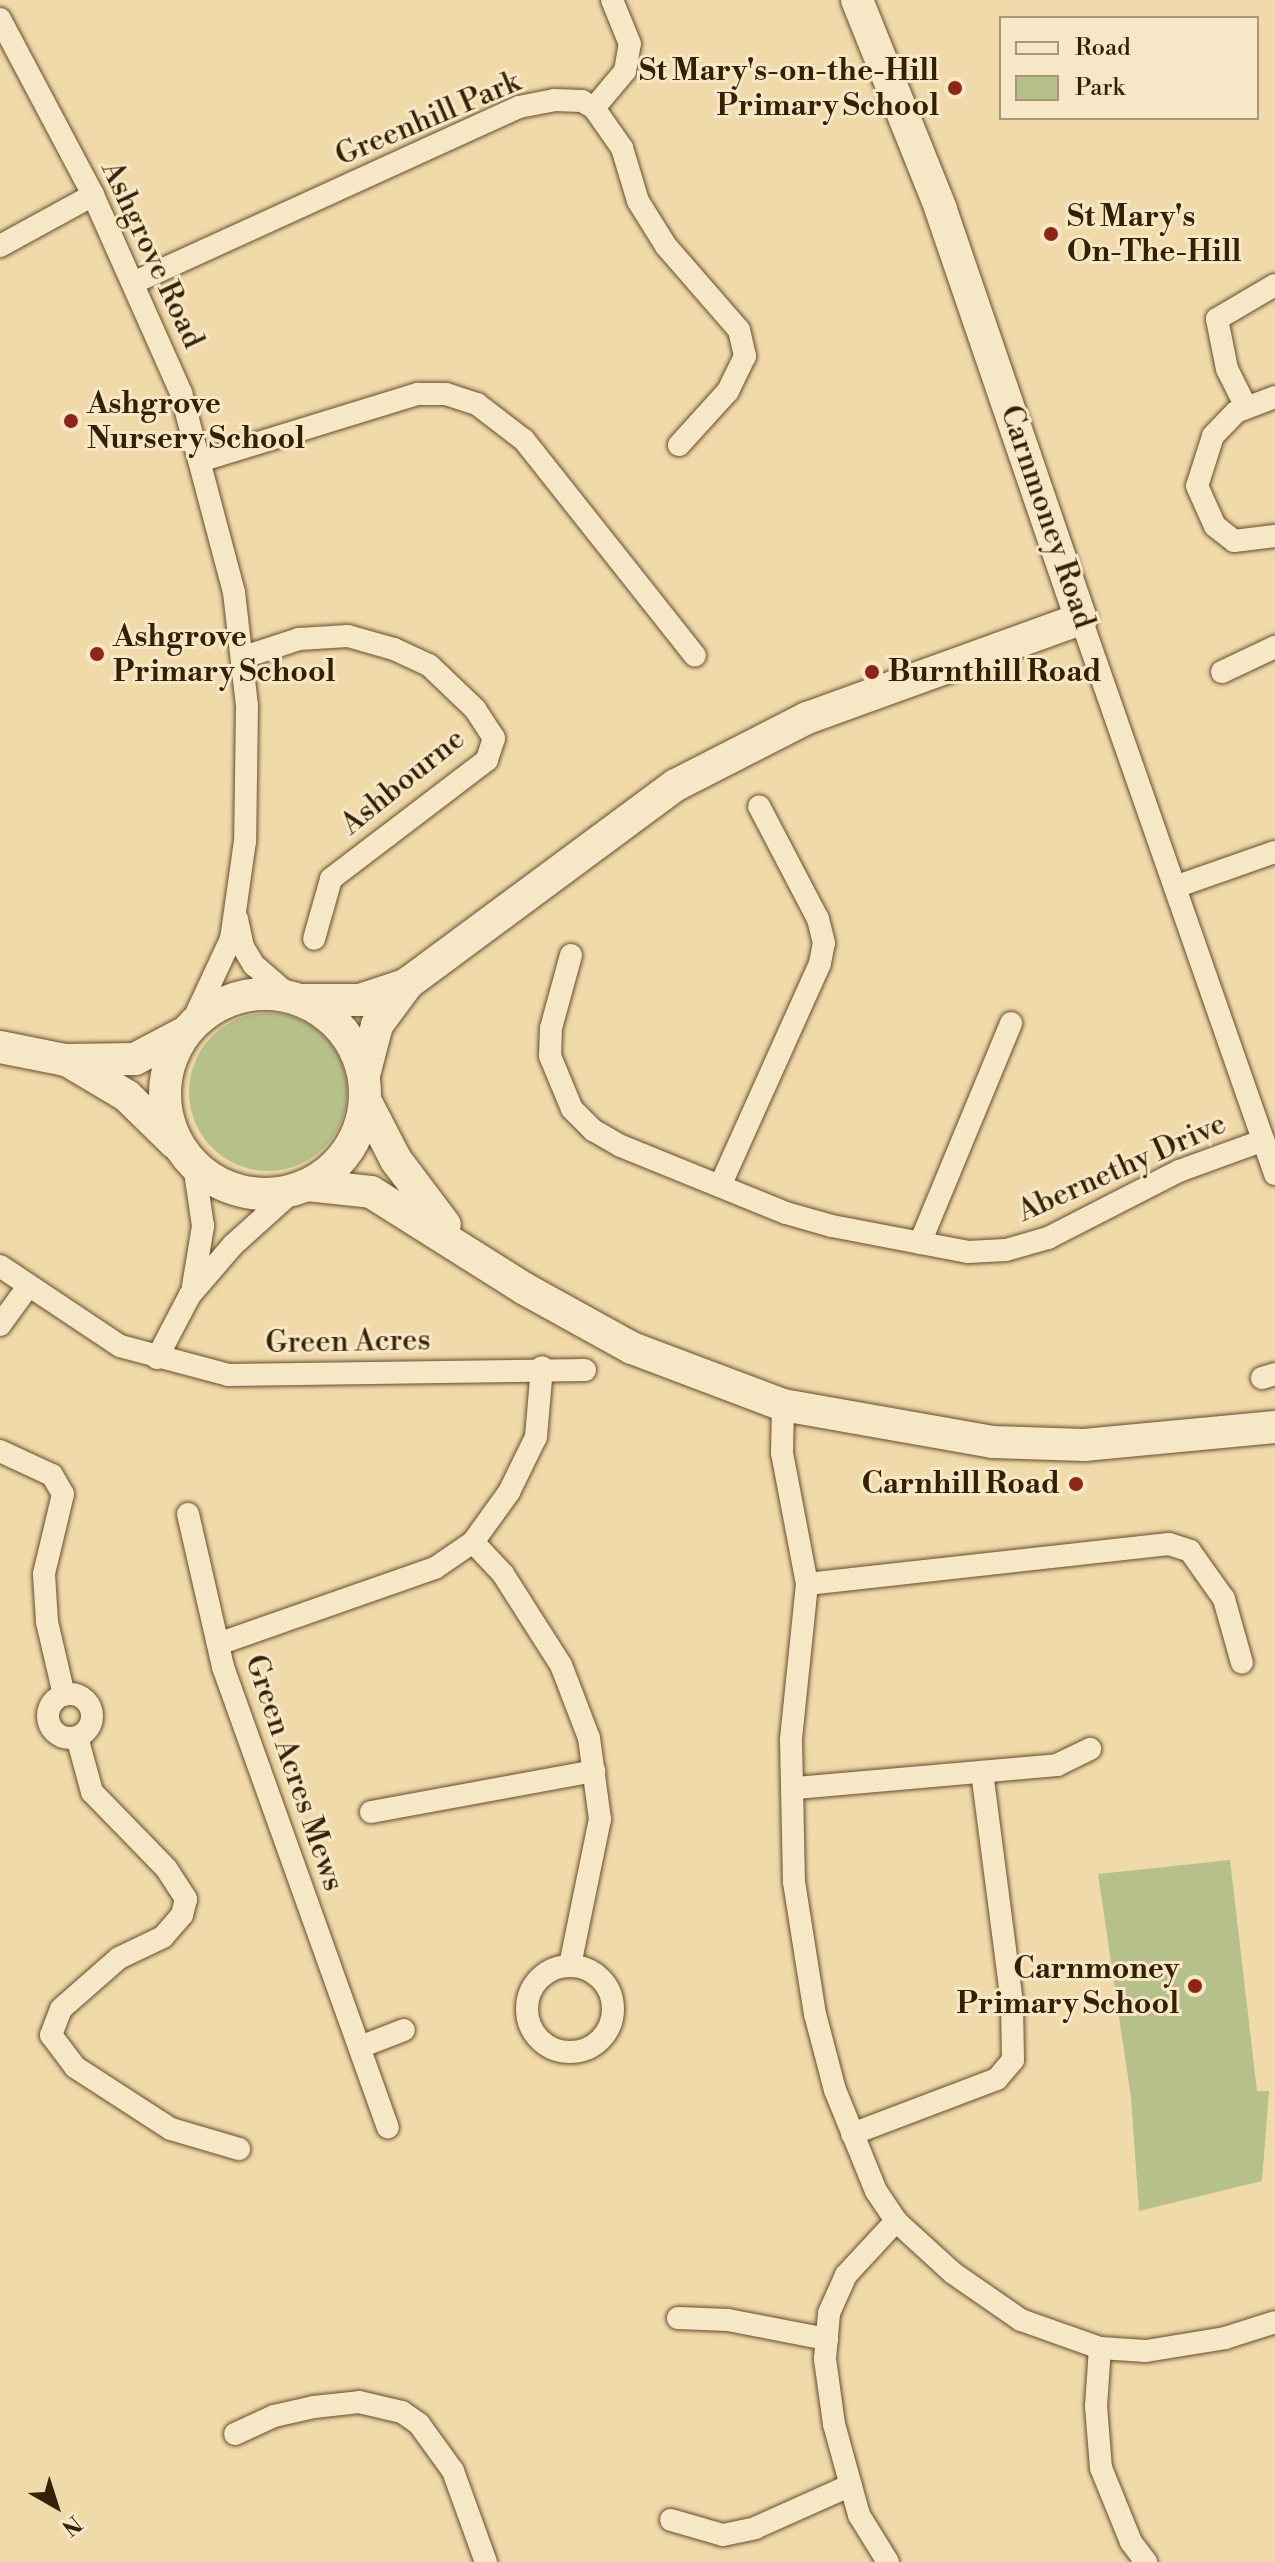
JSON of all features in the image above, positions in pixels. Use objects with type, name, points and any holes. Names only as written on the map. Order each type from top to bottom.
[{"type":"street","points":[[612,0],[630,44],[625,71],[594,108],[622,148],[638,201],[666,246],[739,330],[745,356],[728,391],[679,445]]},
{"type":"street","name":"Carnmoney Road","points":[[857,0],[941,209],[1275,1174]]},
{"type":"street","name":"Ashgrove Road","points":[[0,19],[135,282],[203,460],[244,657],[248,767],[237,909],[222,964],[188,1030]]},
{"type":"street","name":"Greenhill Park","points":[[135,282],[519,107],[554,100],[582,101],[594,108]]},
{"type":"street","points":[[0,246],[93,195]]},
{"type":"street","points":[[1246,407],[1227,369],[1217,319],[1275,285]]},
{"type":"street","points":[[203,460],[418,394],[446,394],[477,404],[524,440],[695,656]]},
{"type":"street","points":[[1275,397],[1246,407],[1213,436],[1197,486],[1215,526],[1234,541],[1275,536]]},
{"type":"street","points":[[157,1358],[190,1295],[233,1245],[348,1151],[377,1025],[408,983],[614,827],[723,758],[821,713],[1081,619]]},
{"type":"street","name":"Ashbourne","points":[[244,657],[299,639],[348,636],[394,649],[429,665],[475,709],[494,738],[487,760],[331,879],[314,939]]},
{"type":"street","points":[[1222,672],[1275,647]]},
{"type":"street","points":[[720,1186],[820,963],[824,943],[818,919],[759,806]]},
{"type":"street","points":[[1175,887],[1275,852]]},
{"type":"street","name":"Ashgrove Road","points":[[237,909],[243,947],[254,965],[296,998]]},
{"type":"street","name":"Abernethy Drive","points":[[571,955],[551,1028],[550,1056],[572,1109],[593,1130],[621,1146],[786,1213],[968,1252],[1006,1250],[1048,1238],[1179,1171],[1264,1140]]},
{"type":"street","points":[[0,1047],[65,1060],[135,1059],[188,1030],[226,1001],[247,995],[360,1000],[408,983]]},
{"type":"street","points":[[296,998],[342,1029],[396,1160],[462,1246]]},
{"type":"street","points":[[920,1243],[1011,1023]]},
{"type":"street","points":[[188,1030],[173,1054],[165,1093],[172,1132],[189,1160],[203,1226],[190,1295]]},
{"type":"street","points":[[65,1060],[127,1096],[189,1160],[240,1191],[300,1188],[371,1192],[462,1246],[525,1289],[632,1348],[783,1405],[993,1442],[1084,1445],[1274,1436]]},
{"type":"street","name":"Green Acres","points":[[0,1266],[27,1288],[120,1346],[228,1375],[542,1367],[585,1370]]},
{"type":"street","points":[[0,1325],[27,1288]]},
{"type":"street","points":[[218,1644],[435,1568],[473,1542],[509,1492],[536,1437],[542,1367]]},
{"type":"street","points":[[783,1405],[782,1453],[807,1584],[791,1740],[796,1788],[794,1882],[815,2014],[852,2134],[876,2191],[896,2221],[953,2273],[1021,2320],[1100,2348],[1146,2351],[1225,2338],[1275,2322]]},
{"type":"street","points":[[0,1451],[52,1475],[63,1494],[44,1574],[47,1622],[64,1695]]},
{"type":"street","name":"Green Acres Mews","points":[[188,1514],[218,1644],[388,2127]]},
{"type":"street","points":[[473,1542],[503,1574],[561,1665],[589,1738],[600,1819],[570,1965]]},
{"type":"street","points":[[807,1584],[1169,1544],[1190,1551],[1224,1599],[1242,1663]]},
{"type":"street","points":[[64,1695],[79,1696],[90,1707],[89,1728],[77,1737],[56,1734],[49,1723],[49,1708],[64,1695]]},
{"type":"street","points":[[77,1737],[92,1792],[166,1868],[186,1899],[182,1915],[163,1937],[119,1958],[61,2009],[51,2035],[75,2067],[171,2129],[239,2149]]},
{"type":"street","points":[[796,1788],[1057,1765],[1090,1749]]},
{"type":"street","points":[[371,1812],[594,1771]]},
{"type":"street","points":[[852,2134],[997,2079],[1013,2060],[1012,2003],[982,1772]]},
{"type":"street","points":[[360,2047],[404,2030]]},
{"type":"street","points":[[888,2562],[859,2515],[834,2424],[827,2339],[829,2313],[846,2275],[896,2221]]},
{"type":"street","points":[[678,2318],[728,2320],[827,2339]]},
{"type":"street","points":[[1100,2348],[1096,2406],[1101,2468],[1131,2542],[1146,2562]]},
{"type":"street","points":[[235,2434],[274,2416],[314,2407],[359,2402],[402,2412],[419,2424],[453,2471],[486,2562]]},
{"type":"street","points":[[671,2520],[723,2535],[755,2528],[851,2485]]},
{"type":"green space","points":[[268,1013],[298,1019],[324,1036],[341,1062],[347,1092],[341,1122],[324,1148],[298,1165],[268,1171],[238,1165],[212,1148],[195,1122],[189,1092],[195,1062],[212,1036],[238,1019]]},
{"type":"green space","name":"Carnmoney Primary School","points":[[1230,1860],[1257,2091],[1269,2091],[1262,2181],[1139,2211],[1131,2098],[1098,1874]]},
{"type":"place","name":"St Mary's-on-the-Hill Primary School","points":[[955,88]]},
{"type":"place","name":"St Mary's On-The-Hill","points":[[1051,234]]},
{"type":"place","name":"Ashgrove Nursery School","points":[[71,421]]},
{"type":"place","name":"Ashgrove Primary School","points":[[97,654]]},
{"type":"place","name":"Burnthill Road","points":[[872,672]]},
{"type":"place","name":"Carnhill Road","points":[[1076,1484]]},
{"type":"place","name":"Carnmoney Primary School","points":[[1195,1986]]}]
